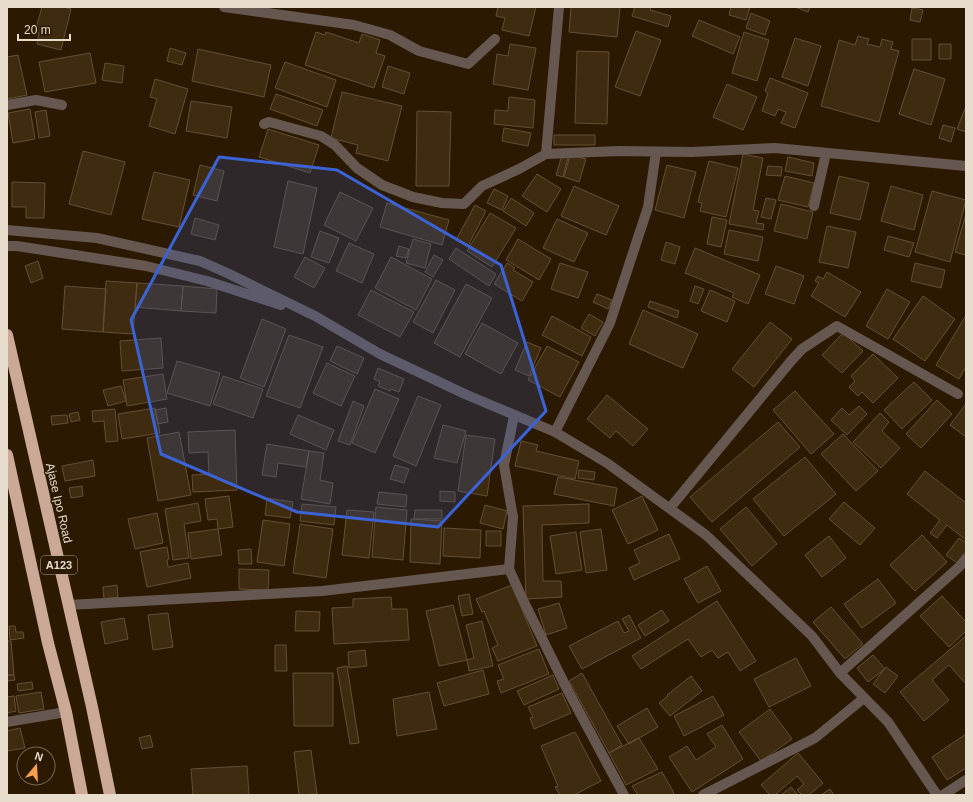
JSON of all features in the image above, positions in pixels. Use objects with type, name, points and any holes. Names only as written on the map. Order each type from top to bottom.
[{"type":"highway","name":"Ajase Ipo Road","points":[[7,335],[92,707],[110,795]]},
{"type":"highway","name":"A123","points":[[7,455],[48,643],[66,712],[82,795]]},
{"type":"street","points":[[224,7],[354,25],[390,35],[419,51],[468,64],[495,39]]},
{"type":"street","points":[[546,154],[559,7]]},
{"type":"street","points":[[7,105],[36,100],[62,106]]},
{"type":"street","points":[[264,124],[269,122],[321,136],[335,145],[357,168],[382,185],[413,197],[442,203],[464,204],[482,186],[519,169],[546,154],[619,151],[692,152],[775,148],[966,166]]},
{"type":"street","points":[[555,432],[610,323],[648,208],[656,152]]},
{"type":"street","points":[[814,206],[826,153]]},
{"type":"street","points":[[7,230],[97,238],[200,261],[315,316],[380,354],[514,416],[555,432],[607,463],[706,535],[812,636],[840,673],[888,722],[937,795]]},
{"type":"street","points":[[7,246],[17,246],[146,266],[207,280],[315,316]]},
{"type":"street","points":[[670,508],[802,349],[837,326],[958,394]]},
{"type":"street","points":[[514,416],[504,465],[513,517],[509,569],[565,684],[624,795]]},
{"type":"street","points":[[840,673],[959,567],[966,559]]},
{"type":"street","points":[[68,605],[322,591],[509,569]]},
{"type":"street","points":[[703,795],[815,738],[864,698]]},
{"type":"street","points":[[7,722],[66,712]]},
{"type":"street","points":[[943,795],[966,780]]},
{"type":"highlighted area","points":[[219,157],[337,170],[501,265],[546,411],[438,527],[297,512],[161,454],[131,320]]},
{"type":"building","points":[[42,7],[63,7],[71,9],[61,50],[37,44],[39,33],[35,32]]},
{"type":"building","points":[[498,7],[536,7],[529,36],[502,30],[505,18],[496,16]]},
{"type":"building","points":[[571,7],[620,7],[617,37],[569,32]]},
{"type":"building","points":[[635,7],[651,7],[650,10],[671,16],[668,27],[632,16]]},
{"type":"building","points":[[731,7],[750,7],[746,20],[729,15]]},
{"type":"building","points":[[795,7],[810,7],[808,12]]},
{"type":"building","points":[[912,8],[923,10],[920,22],[910,20]]},
{"type":"building","points":[[751,13],[770,21],[765,35],[746,28]]},
{"type":"building","points":[[699,20],[740,37],[733,54],[692,36]]},
{"type":"building","points":[[636,31],[661,40],[640,96],[615,87]]},
{"type":"building","points":[[316,32],[325,35],[326,32],[359,43],[362,34],[380,40],[376,53],[385,56],[374,88],[305,65]]},
{"type":"building","points":[[744,32],[769,40],[757,81],[732,73]]},
{"type":"building","points":[[858,36],[869,39],[867,44],[880,47],[882,39],[893,42],[891,49],[899,51],[879,122],[821,106],[839,40],[855,45]]},
{"type":"building","points":[[795,38],[821,46],[808,86],[782,77]]},
{"type":"building","points":[[912,39],[931,39],[931,60],[912,60]]},
{"type":"building","points":[[510,44],[536,48],[528,90],[493,84],[497,54],[508,56]]},
{"type":"building","points":[[939,44],[951,44],[951,59],[939,59]]},
{"type":"building","points":[[170,48],[186,53],[182,65],[167,61]]},
{"type":"building","points":[[198,49],[271,65],[264,97],[192,81]]},
{"type":"building","points":[[577,51],[609,52],[607,124],[575,123]]},
{"type":"building","points":[[90,53],[96,83],[45,92],[39,62]]},
{"type":"building","points":[[18,55],[27,95],[7,99],[7,57]]},
{"type":"building","points":[[285,62],[336,80],[327,107],[275,88]]},
{"type":"building","points":[[105,63],[124,66],[122,83],[102,80]]},
{"type":"building","points":[[388,66],[410,73],[404,94],[382,87]]},
{"type":"building","points":[[914,69],[945,79],[931,125],[899,114]]},
{"type":"building","points":[[770,78],[808,93],[795,128],[781,123],[786,112],[778,109],[775,116],[762,111],[768,93],[765,91]]},
{"type":"building","points":[[155,79],[188,89],[175,134],[149,126],[157,99],[150,97]]},
{"type":"building","points":[[727,84],[757,97],[743,130],[713,117]]},
{"type":"building","points":[[342,92],[402,106],[388,161],[356,153],[358,145],[331,138]]},
{"type":"building","points":[[276,94],[323,110],[317,126],[270,109]]},
{"type":"building","points":[[509,97],[535,100],[533,128],[494,124],[495,110],[508,111]]},
{"type":"building","points":[[191,101],[232,107],[227,138],[186,131]]},
{"type":"building","points":[[966,106],[966,132],[957,129]]},
{"type":"building","points":[[30,109],[35,139],[13,143],[8,113]]},
{"type":"building","points":[[46,110],[50,136],[39,138],[35,112]]},
{"type":"building","points":[[417,111],[451,112],[449,186],[416,186]]},
{"type":"building","points":[[943,125],[955,128],[951,142],[939,138]]},
{"type":"building","points":[[504,128],[531,133],[528,146],[502,141]]},
{"type":"building","points":[[268,129],[319,145],[310,173],[259,157]]},
{"type":"building","points":[[554,135],[595,135],[595,145],[554,145]]},
{"type":"building","points":[[83,151],[125,162],[111,215],[69,204]]},
{"type":"building","points":[[743,154],[763,158],[753,210],[759,211],[756,223],[764,224],[763,230],[729,224]]},
{"type":"building","points":[[562,155],[568,157],[563,177],[556,175]]},
{"type":"building","points":[[570,155],[586,159],[579,182],[564,177]]},
{"type":"building","points":[[788,157],[814,163],[812,176],[785,171]]},
{"type":"building","points":[[709,161],[738,168],[726,217],[700,211],[702,203],[698,202]]},
{"type":"building","points":[[200,165],[224,171],[217,201],[193,195]]},
{"type":"building","points":[[667,165],[696,172],[684,218],[655,210]]},
{"type":"building","points":[[768,166],[782,167],[781,176],[766,175]]},
{"type":"building","points":[[154,172],[190,180],[179,227],[142,219]]},
{"type":"building","points":[[537,174],[561,189],[547,212],[522,196]]},
{"type":"building","points":[[785,176],[814,183],[808,207],[778,200]]},
{"type":"building","points":[[839,176],[869,183],[860,220],[830,213]]},
{"type":"building","points":[[288,181],[317,188],[303,254],[274,247]]},
{"type":"building","points":[[12,182],[45,183],[44,218],[26,218],[26,207],[12,207]]},
{"type":"building","points":[[574,186],[619,206],[606,235],[561,216]]},
{"type":"building","points":[[891,186],[923,195],[914,230],[881,221]]},
{"type":"building","points":[[494,189],[508,196],[502,210],[487,203]]},
{"type":"building","points":[[932,191],[966,200],[950,262],[915,252]]},
{"type":"building","points":[[340,192],[373,208],[356,241],[324,225]]},
{"type":"building","points":[[511,198],[534,213],[526,226],[503,211]]},
{"type":"building","points":[[766,198],[776,200],[771,219],[761,217]]},
{"type":"building","points":[[387,203],[449,220],[442,245],[380,227]]},
{"type":"building","points":[[781,204],[813,212],[807,239],[774,231]]},
{"type":"building","points":[[475,205],[486,211],[468,246],[456,240]]},
{"type":"building","points":[[490,213],[516,228],[492,267],[467,251]]},
{"type":"building","points":[[966,214],[966,250],[965,255],[955,252]]},
{"type":"building","points":[[712,217],[727,220],[721,247],[707,244]]},
{"type":"building","points":[[195,218],[219,225],[215,240],[191,234]]},
{"type":"building","points":[[557,219],[588,233],[574,262],[543,248]]},
{"type":"building","points":[[827,226],[856,232],[848,268],[819,262]]},
{"type":"building","points":[[729,230],[763,237],[758,261],[724,254]]},
{"type":"building","points":[[320,231],[339,238],[329,263],[311,257]]},
{"type":"building","points":[[888,236],[914,243],[909,257],[884,250]]},
{"type":"building","points":[[413,239],[431,244],[425,268],[406,263]]},
{"type":"building","points":[[518,239],[551,259],[539,280],[506,260]]},
{"type":"building","points":[[666,242],[680,247],[675,264],[661,260]]},
{"type":"building","points":[[349,243],[374,254],[362,283],[336,271]]},
{"type":"building","points":[[399,246],[409,249],[406,258],[396,256]]},
{"type":"building","points":[[456,248],[496,274],[489,286],[449,259]]},
{"type":"building","points":[[695,248],[760,275],[748,304],[732,297],[734,293],[685,273]]},
{"type":"building","points":[[434,255],[443,260],[433,277],[425,272]]},
{"type":"building","points":[[305,257],[325,268],[314,288],[294,277]]},
{"type":"building","points":[[391,257],[432,279],[416,310],[375,288]]},
{"type":"building","points":[[38,261],[43,278],[31,283],[25,266]]},
{"type":"building","points":[[507,263],[515,268],[513,270],[533,282],[522,301],[494,284]]},
{"type":"building","points":[[560,263],[588,272],[578,298],[551,289]]},
{"type":"building","points":[[915,263],[945,270],[941,288],[911,281]]},
{"type":"building","points":[[776,266],[804,276],[794,304],[765,294]]},
{"type":"building","points":[[827,272],[861,292],[845,317],[811,296],[819,283],[815,281],[818,276],[823,279]]},
{"type":"building","points":[[436,280],[455,290],[433,333],[413,322]]},
{"type":"building","points":[[106,281],[137,283],[133,334],[103,332]]},
{"type":"building","points":[[137,283],[183,286],[181,311],[135,307]]},
{"type":"building","points":[[466,284],[492,298],[460,357],[434,343]]},
{"type":"building","points":[[65,286],[106,289],[103,332],[62,329]]},
{"type":"building","points":[[183,286],[217,289],[216,313],[181,311]]},
{"type":"building","points":[[695,286],[704,289],[698,304],[690,301]]},
{"type":"building","points":[[887,289],[910,302],[888,339],[866,326]]},
{"type":"building","points":[[371,290],[414,312],[400,337],[358,315]]},
{"type":"building","points":[[710,290],[735,301],[727,322],[701,311]]},
{"type":"building","points":[[597,294],[612,300],[608,309],[593,302]]},
{"type":"building","points":[[923,296],[955,319],[925,361],[893,339]]},
{"type":"building","points":[[650,301],[679,311],[677,318],[648,307]]},
{"type":"building","points":[[643,310],[698,334],[683,368],[629,344]]},
{"type":"building","points":[[589,314],[603,322],[595,336],[581,328]]},
{"type":"building","points":[[552,316],[591,337],[582,356],[542,335]]},
{"type":"building","points":[[965,317],[966,367],[959,379],[936,365]]},
{"type":"building","points":[[262,319],[286,329],[264,387],[240,378]]},
{"type":"building","points":[[770,322],[792,339],[754,387],[732,369]]},
{"type":"building","points":[[482,323],[518,343],[501,374],[465,354]]},
{"type":"building","points":[[843,333],[863,351],[842,373],[822,355]]},
{"type":"building","points":[[289,335],[323,347],[300,408],[266,396]]},
{"type":"building","points":[[161,338],[163,368],[122,371],[120,341]]},
{"type":"building","points":[[527,342],[541,348],[529,376],[515,370]]},
{"type":"building","points":[[337,346],[364,358],[357,374],[330,361]]},
{"type":"building","points":[[547,346],[579,362],[560,397],[528,380]]},
{"type":"building","points":[[873,354],[898,378],[873,403],[862,392],[858,396],[849,387],[855,381],[851,376]]},
{"type":"building","points":[[177,361],[220,373],[210,406],[167,393]]},
{"type":"building","points":[[327,363],[355,376],[341,406],[313,393]]},
{"type":"building","points":[[378,368],[404,379],[399,392],[391,389],[390,391],[378,386],[380,382],[374,379]]},
{"type":"building","points":[[163,374],[167,399],[127,406],[123,380]]},
{"type":"building","points":[[223,376],[263,389],[253,418],[213,404]]},
{"type":"building","points":[[914,382],[932,400],[902,429],[884,410]]},
{"type":"building","points":[[121,386],[126,401],[108,406],[103,390]]},
{"type":"building","points":[[375,389],[399,399],[375,453],[352,443]]},
{"type":"building","points":[[795,391],[834,434],[811,454],[773,410]]},
{"type":"building","points":[[607,395],[648,429],[633,446],[616,431],[610,438],[587,419]]},
{"type":"building","points":[[418,396],[441,405],[416,466],[393,456]]},
{"type":"building","points":[[937,400],[952,414],[921,448],[906,434]]},
{"type":"building","points":[[353,401],[364,406],[350,445],[338,441]]},
{"type":"building","points":[[966,404],[966,437],[950,425]]},
{"type":"building","points":[[859,406],[867,414],[847,435],[831,420],[842,408],[849,415]]},
{"type":"building","points":[[155,408],[160,433],[122,439],[118,414]]},
{"type":"building","points":[[166,408],[168,422],[158,424],[155,410]]},
{"type":"building","points":[[115,409],[118,441],[106,442],[104,421],[93,422],[92,411]]},
{"type":"building","points":[[78,412],[80,420],[71,422],[69,414]]},
{"type":"building","points":[[880,413],[889,422],[882,431],[900,448],[881,468],[853,442]]},
{"type":"building","points":[[67,415],[68,423],[52,425],[51,416]]},
{"type":"building","points":[[298,415],[334,430],[326,450],[290,434]]},
{"type":"building","points":[[778,422],[800,447],[712,522],[690,497]]},
{"type":"building","points":[[443,425],[466,431],[457,463],[434,458]]},
{"type":"building","points":[[235,430],[237,490],[193,492],[192,475],[209,474],[208,452],[189,453],[188,432]]},
{"type":"building","points":[[179,432],[191,495],[158,501],[147,438]]},
{"type":"building","points":[[843,434],[878,471],[856,491],[821,454]]},
{"type":"building","points":[[466,435],[495,439],[487,496],[458,491]]},
{"type":"building","points":[[521,441],[538,445],[536,451],[579,461],[575,479],[515,466]]},
{"type":"building","points":[[267,444],[309,451],[306,467],[278,463],[276,477],[262,475]]},
{"type":"building","points":[[309,451],[324,453],[320,480],[333,483],[330,504],[301,499]]},
{"type":"building","points":[[805,457],[836,494],[784,536],[753,499]]},
{"type":"building","points":[[93,460],[95,476],[65,481],[62,466]]},
{"type":"building","points":[[395,465],[409,469],[404,483],[390,479]]},
{"type":"building","points":[[579,470],[595,472],[594,480],[578,478]]},
{"type":"building","points":[[925,471],[966,503],[966,540],[947,525],[937,538],[930,533],[940,520],[907,494]]},
{"type":"building","points":[[558,477],[617,488],[614,506],[554,494]]},
{"type":"building","points":[[82,486],[83,496],[71,498],[69,488]]},
{"type":"building","points":[[440,491],[455,492],[455,502],[440,501]]},
{"type":"building","points":[[379,492],[407,495],[406,507],[377,504]]},
{"type":"building","points":[[229,496],[233,527],[218,529],[217,519],[208,520],[205,499]]},
{"type":"building","points":[[642,496],[658,530],[628,544],[612,510]]},
{"type":"building","points":[[267,498],[293,502],[290,518],[265,515]]},
{"type":"building","points":[[844,502],[875,528],[860,545],[829,519]]},
{"type":"building","points":[[198,503],[201,521],[184,524],[189,558],[173,560],[165,509]]},
{"type":"building","points":[[302,504],[336,507],[334,525],[300,521]]},
{"type":"building","points":[[589,504],[589,523],[542,525],[543,581],[561,581],[562,597],[526,599],[523,506]]},
{"type":"building","points":[[485,505],[507,511],[503,529],[480,523]]},
{"type":"building","points":[[376,507],[407,510],[403,560],[372,557]]},
{"type":"building","points":[[746,507],[777,544],[752,566],[720,529]]},
{"type":"building","points":[[347,510],[374,512],[369,558],[342,555]]},
{"type":"building","points":[[415,510],[442,510],[442,519],[414,519]]},
{"type":"building","points":[[157,513],[163,543],[135,549],[128,519]]},
{"type":"building","points":[[411,519],[442,521],[440,564],[410,562]]},
{"type":"building","points":[[263,520],[290,524],[284,566],[257,562]]},
{"type":"building","points":[[300,524],[333,529],[326,578],[293,573]]},
{"type":"building","points":[[444,528],[481,530],[480,558],[443,556]]},
{"type":"building","points":[[218,529],[222,555],[191,559],[188,533]]},
{"type":"building","points":[[601,529],[607,570],[586,573],[580,532]]},
{"type":"building","points":[[486,531],[501,531],[501,546],[486,546]]},
{"type":"building","points":[[576,532],[582,570],[556,574],[550,536]]},
{"type":"building","points":[[669,534],[680,559],[634,580],[629,568],[640,563],[634,550]]},
{"type":"building","points":[[922,535],[947,562],[915,591],[890,565]]},
{"type":"building","points":[[829,536],[846,558],[822,577],[805,555]]},
{"type":"building","points":[[959,538],[966,543],[966,551],[957,563],[946,555]]},
{"type":"building","points":[[167,547],[169,559],[167,560],[168,567],[188,563],[191,578],[147,587],[140,552]]},
{"type":"building","points":[[251,549],[252,564],[239,564],[238,550]]},
{"type":"building","points":[[707,566],[721,591],[698,603],[684,579]]},
{"type":"building","points":[[239,569],[269,570],[268,590],[239,589]]},
{"type":"building","points":[[878,579],[896,603],[862,628],[844,604]]},
{"type":"building","points":[[117,585],[118,597],[104,599],[103,587]]},
{"type":"building","points":[[512,585],[537,646],[498,661],[492,648],[498,645],[484,611],[482,612],[476,599]]},
{"type":"building","points":[[469,594],[473,614],[462,616],[458,596]]},
{"type":"building","points":[[942,596],[966,622],[966,631],[949,647],[920,616]]},
{"type":"building","points":[[391,597],[392,609],[407,609],[409,640],[334,644],[332,608],[353,607],[353,599]]},
{"type":"building","points":[[717,601],[756,661],[740,671],[728,652],[718,658],[712,650],[701,657],[688,639],[641,669],[632,656]]},
{"type":"building","points":[[559,603],[567,628],[546,635],[538,609]]},
{"type":"building","points":[[453,605],[467,660],[439,666],[426,611]]},
{"type":"building","points":[[831,607],[863,644],[845,659],[813,622]]},
{"type":"building","points":[[662,610],[669,621],[645,636],[638,625]]},
{"type":"building","points":[[296,611],[320,612],[319,631],[295,631]]},
{"type":"building","points":[[168,613],[173,647],[153,650],[148,615]]},
{"type":"building","points":[[629,615],[641,638],[582,669],[569,646],[618,621],[624,633],[629,631],[622,619]]},
{"type":"building","points":[[124,618],[128,639],[105,644],[101,622]]},
{"type":"building","points":[[482,621],[493,666],[469,671],[467,660],[474,658],[466,625]]},
{"type":"building","points":[[9,626],[15,626],[16,632],[23,632],[24,638],[10,640]]},
{"type":"building","points":[[966,636],[966,682],[965,683],[949,665],[932,680],[949,700],[924,721],[900,692]]},
{"type":"building","points":[[7,641],[11,641],[14,675],[7,675]]},
{"type":"building","points":[[275,645],[286,645],[287,671],[275,671]]},
{"type":"building","points":[[539,649],[549,674],[501,693],[497,681],[504,679],[498,665]]},
{"type":"building","points":[[365,650],[367,666],[349,668],[348,652]]},
{"type":"building","points":[[873,655],[885,669],[868,682],[857,668]]},
{"type":"building","points":[[796,658],[811,686],[769,707],[754,679]]},
{"type":"building","points":[[347,666],[359,743],[350,744],[337,668]]},
{"type":"building","points":[[886,667],[898,676],[885,693],[873,684]]},
{"type":"building","points":[[483,670],[489,694],[444,706],[437,683]]},
{"type":"building","points":[[293,673],[333,673],[333,726],[294,726]]},
{"type":"building","points":[[582,673],[622,745],[609,753],[569,681]]},
{"type":"building","points":[[7,675],[14,675],[15,680],[7,681]]},
{"type":"building","points":[[553,675],[559,689],[524,705],[517,691]]},
{"type":"building","points":[[691,676],[702,691],[670,716],[659,703]]},
{"type":"building","points":[[32,682],[33,689],[18,691],[17,684]]},
{"type":"building","points":[[41,692],[44,709],[19,713],[16,696]]},
{"type":"building","points":[[429,692],[437,729],[397,736],[393,699]]},
{"type":"building","points":[[562,693],[571,713],[534,729],[530,718],[533,717],[528,707]]},
{"type":"building","points":[[14,696],[16,711],[7,713],[7,697]]},
{"type":"building","points":[[713,696],[724,715],[684,736],[674,716]]},
{"type":"building","points":[[647,708],[658,727],[629,744],[617,726]]},
{"type":"building","points":[[770,709],[792,739],[761,761],[739,732]]},
{"type":"building","points":[[722,725],[743,759],[692,792],[669,757],[687,746],[696,760],[716,747],[707,734]]},
{"type":"building","points":[[20,728],[24,746],[16,746],[16,750],[7,751],[7,731]]},
{"type":"building","points":[[575,732],[601,781],[574,795],[560,795],[555,787],[558,786],[541,746]]},
{"type":"building","points":[[966,734],[966,768],[947,780],[932,757]]},
{"type":"building","points":[[150,735],[153,747],[142,749],[139,738]]},
{"type":"building","points":[[639,738],[658,769],[626,785],[609,753]]},
{"type":"building","points":[[311,750],[317,794],[299,795],[294,752]]},
{"type":"building","points":[[798,753],[823,783],[809,795],[802,795],[797,790],[804,784],[797,776],[775,795],[770,795],[761,785]]},
{"type":"building","points":[[247,766],[249,795],[193,795],[191,769]]},
{"type":"building","points":[[662,772],[674,793],[672,795],[638,795],[632,786]]},
{"type":"building","points":[[791,787],[798,795],[781,795]]},
{"type":"building","points":[[830,789],[834,795],[821,795]]}]
